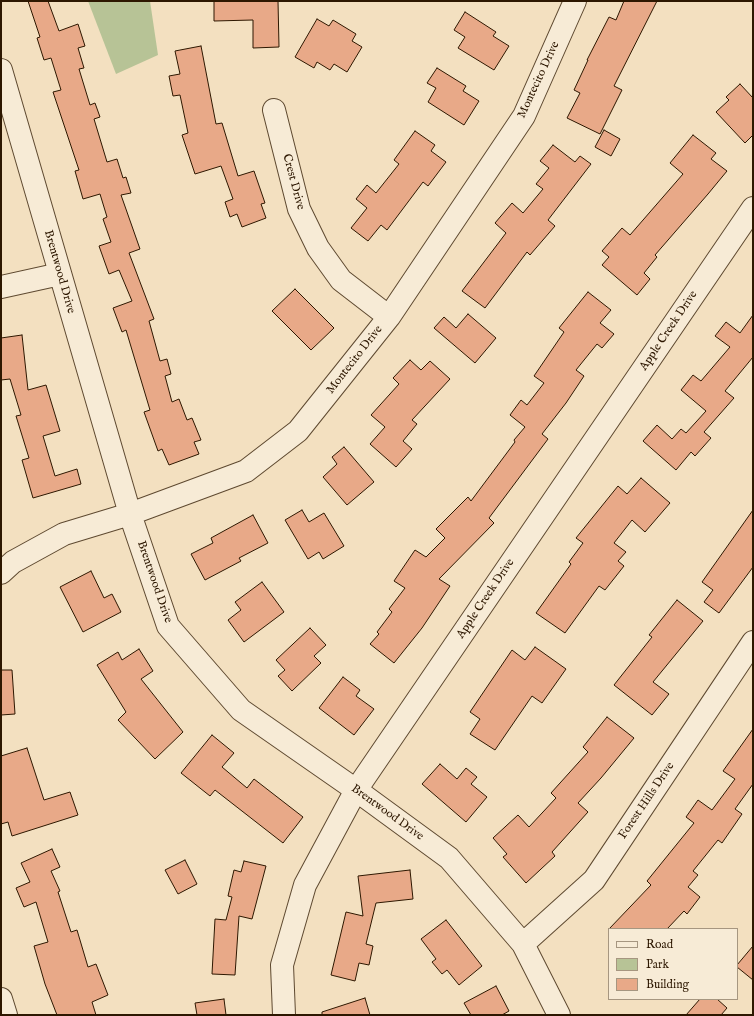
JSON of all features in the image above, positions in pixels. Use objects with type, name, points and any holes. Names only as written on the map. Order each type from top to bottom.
[{"type":"street","name":"Montecito Drive","points":[[1,573],[13,562],[64,534],[130,514],[246,471],[298,431],[389,316],[524,116],[575,1]]},
{"type":"street","name":"Brentwood Drive","points":[[1,70],[130,514],[168,626],[241,710],[356,790],[449,858],[523,944],[559,1015]]},
{"type":"street","name":"Crest Drive","points":[[274,110],[299,209],[318,248],[341,280],[389,316]]},
{"type":"street","name":"Apple Creek Drive","points":[[284,1015],[282,965],[305,885],[356,790],[753,208]]},
{"type":"street","points":[[1,287],[60,274]]},
{"type":"street","name":"Forest Hills Drive","points":[[523,944],[594,880],[753,642]]},
{"type":"street","points":[[1,999],[6,1015]]},
{"type":"green space","points":[[88,1],[150,1],[158,55],[116,74]]},
{"type":"building","points":[[28,1],[48,1],[59,31],[78,24],[85,46],[78,48],[84,68],[79,69],[90,105],[95,103],[100,117],[94,119],[107,162],[117,159],[123,178],[126,177],[131,193],[121,195],[140,249],[129,253],[154,319],[149,321],[160,361],[167,359],[171,374],[165,376],[172,402],[179,399],[187,420],[192,418],[201,440],[194,442],[199,454],[169,465],[162,449],[158,451],[144,412],[150,410],[126,330],[122,332],[113,308],[132,301],[119,270],[109,274],[99,246],[111,242],[103,219],[107,217],[100,194],[83,199],[75,171],[79,170],[53,92],[61,90],[51,58],[44,60],[37,38],[40,37]]},
{"type":"building","points":[[214,1],[278,1],[279,47],[253,48],[253,20],[214,21]]},
{"type":"building","points":[[624,1],[657,1],[614,86],[622,90],[600,134],[567,118],[580,93],[574,90],[587,60],[609,17],[616,20]]},
{"type":"building","points":[[465,12],[496,32],[493,36],[509,46],[494,70],[458,48],[465,37],[454,30]]},
{"type":"building","points":[[317,19],[329,26],[333,20],[356,34],[352,41],[362,47],[347,72],[334,64],[330,70],[317,62],[314,68],[295,57]]},
{"type":"building","points":[[201,46],[216,124],[222,123],[238,176],[254,171],[265,203],[261,204],[266,218],[242,227],[237,214],[230,217],[225,202],[233,199],[221,166],[195,174],[182,135],[188,133],[180,95],[173,96],[169,76],[180,74],[175,51]]},
{"type":"building","points":[[437,68],[466,86],[463,91],[479,101],[464,125],[428,102],[436,88],[427,83]]},
{"type":"building","points":[[740,84],[753,98],[753,135],[745,143],[716,112],[729,100],[726,97]]},
{"type":"building","points":[[604,130],[620,139],[611,156],[595,147]]},
{"type":"building","points":[[415,131],[435,145],[431,151],[446,162],[428,186],[423,182],[387,230],[381,225],[368,241],[351,228],[367,208],[356,199],[367,185],[376,193],[399,164],[394,160]]},
{"type":"building","points":[[693,135],[716,153],[711,159],[727,171],[655,255],[657,257],[644,273],[650,279],[637,295],[602,265],[609,257],[602,251],[622,228],[630,235],[683,174],[670,163]]},
{"type":"building","points":[[553,145],[575,162],[580,156],[591,164],[548,220],[555,226],[530,255],[527,252],[485,308],[462,291],[506,233],[495,223],[512,203],[523,213],[543,189],[536,184],[549,168],[540,161]]},
{"type":"building","points":[[295,289],[334,328],[311,350],[272,311]]},
{"type":"building","points":[[588,292],[611,310],[600,323],[614,334],[602,348],[597,344],[576,370],[584,376],[566,403],[542,434],[548,439],[489,518],[494,523],[439,579],[450,586],[422,628],[394,663],[370,644],[379,634],[377,632],[392,612],[389,609],[405,588],[394,581],[415,550],[426,557],[445,538],[436,529],[468,497],[471,501],[515,442],[514,440],[525,427],[510,415],[521,400],[527,405],[544,383],[534,376],[564,332],[559,328]]},
{"type":"building","points":[[468,314],[496,338],[475,363],[434,328],[444,317],[456,328]]},
{"type":"building","points":[[753,315],[753,357],[725,391],[734,398],[704,432],[711,438],[695,456],[691,452],[676,470],[643,441],[657,425],[672,439],[681,429],[686,433],[706,411],[681,390],[693,375],[701,381],[730,347],[715,336],[726,322],[740,333]]},
{"type":"building","points":[[22,335],[28,390],[46,385],[60,431],[43,436],[55,476],[77,469],[81,484],[33,498],[22,460],[29,458],[16,416],[21,415],[10,379],[1,380],[1,338]]},
{"type":"building","points":[[410,360],[421,370],[430,361],[450,379],[412,420],[417,424],[403,441],[412,449],[396,467],[370,444],[385,427],[371,415],[399,384],[393,378]]},
{"type":"building","points":[[344,447],[374,482],[347,505],[323,477],[337,464],[332,457]]},
{"type":"building","points":[[641,478],[670,503],[645,532],[632,520],[614,543],[626,552],[618,561],[624,566],[605,590],[599,586],[565,633],[536,613],[571,564],[569,562],[583,543],[576,538],[618,486],[627,494]]},
{"type":"building","points":[[302,510],[309,522],[324,513],[344,546],[323,559],[319,552],[308,559],[285,520]]},
{"type":"building","points":[[753,510],[753,567],[719,613],[704,602],[713,590],[702,582]]},
{"type":"building","points":[[253,515],[268,543],[239,558],[241,561],[205,580],[191,554],[213,543],[211,538]]},
{"type":"building","points":[[91,571],[104,598],[112,594],[121,612],[83,632],[60,587]]},
{"type":"building","points":[[262,582],[284,612],[244,642],[228,620],[241,610],[235,602]]},
{"type":"building","points":[[677,600],[703,621],[653,682],[669,694],[652,715],[614,685],[652,637],[649,635]]},
{"type":"building","points":[[310,628],[326,645],[314,656],[321,663],[292,691],[278,676],[285,670],[276,660]]},
{"type":"building","points":[[535,647],[566,669],[542,703],[532,696],[495,750],[470,734],[480,719],[470,712],[512,650],[525,660]]},
{"type":"building","points":[[139,649],[153,671],[141,679],[183,732],[155,759],[118,720],[126,712],[97,665],[118,652],[122,660]]},
{"type":"building","points":[[1,670],[12,670],[15,714],[1,715]]},
{"type":"building","points":[[343,677],[360,690],[356,696],[374,709],[354,735],[319,708]]},
{"type":"building","points":[[607,717],[634,738],[578,803],[588,812],[552,852],[555,856],[526,883],[503,857],[507,854],[493,838],[518,815],[529,827],[556,798],[551,793],[588,752],[583,747]]},
{"type":"building","points":[[753,729],[753,784],[735,809],[742,814],[722,843],[718,840],[693,871],[698,875],[688,887],[700,897],[687,914],[684,911],[668,928],[610,928],[651,885],[647,881],[694,823],[686,817],[698,800],[712,810],[735,779],[723,771]]},
{"type":"building","points":[[212,735],[234,753],[222,767],[247,788],[254,779],[303,817],[283,843],[215,790],[210,796],[181,773]]},
{"type":"building","points":[[27,748],[44,800],[70,792],[78,815],[12,836],[8,822],[1,824],[1,756]]},
{"type":"building","points":[[440,764],[457,779],[466,768],[477,777],[471,784],[487,797],[466,822],[422,784]]},
{"type":"building","points":[[52,849],[60,867],[51,871],[60,891],[58,892],[71,932],[77,930],[88,967],[96,964],[108,995],[92,1002],[96,1015],[57,1015],[45,984],[34,946],[48,942],[36,902],[24,907],[16,888],[30,882],[21,863]]},
{"type":"building","points":[[185,860],[197,884],[178,894],[165,870]]},
{"type":"building","points":[[244,861],[266,866],[252,919],[239,916],[235,975],[212,974],[215,919],[226,920],[232,897],[228,896],[234,870],[241,872]]},
{"type":"building","points":[[410,870],[413,899],[376,903],[366,944],[373,946],[369,965],[359,963],[355,981],[331,975],[346,912],[363,916],[358,876]]},
{"type":"building","points":[[446,920],[482,966],[459,985],[447,970],[442,974],[432,962],[436,959],[421,939]]},
{"type":"building","points":[[753,946],[753,980],[738,968],[738,964]]},
{"type":"building","points":[[496,986],[509,1011],[502,1015],[471,1015],[464,1003]]},
{"type":"building","points":[[365,998],[370,1015],[322,1015],[322,1012]]},
{"type":"building","points":[[224,999],[226,1015],[197,1015],[195,1003]]},
{"type":"building","points":[[699,1000],[718,1000],[727,1008],[721,1015],[686,1015]]}]
